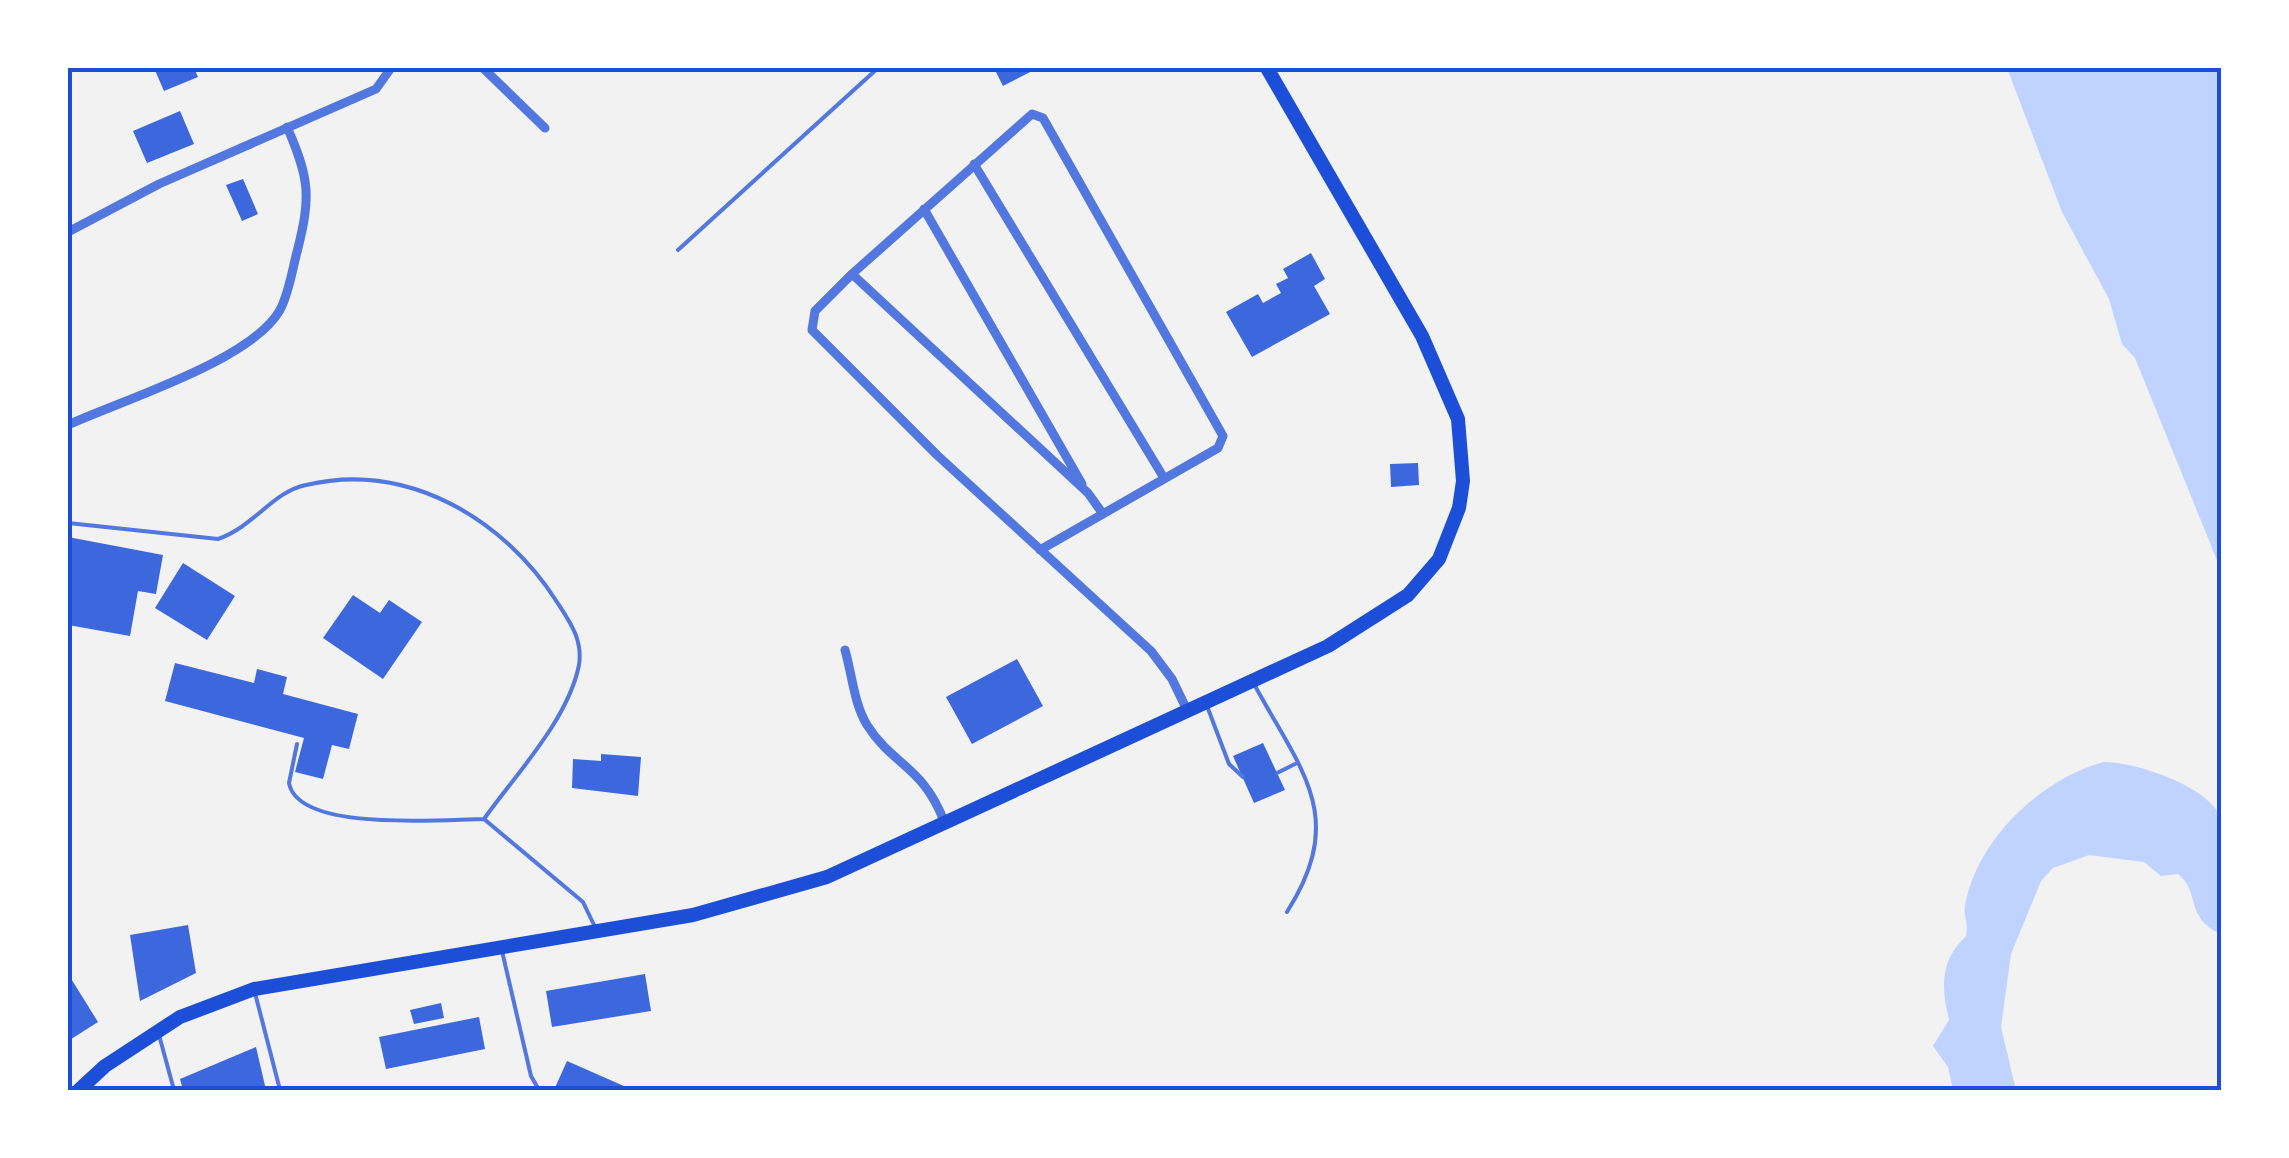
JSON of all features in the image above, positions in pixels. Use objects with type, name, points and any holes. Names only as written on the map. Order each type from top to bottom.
[{"type":"main road","points":[[79,1090],[104,1066],[158,1030],[254,989],[597,932],[785,892],[840,872],[1356,632],[1424,581],[1451,534],[1464,480],[1458,419],[1444,379],[1268,68]]},
{"type":"street","points":[[68,232],[287,127],[376,89],[391,68]]},
{"type":"street","points":[[484,68],[544,128]]},
{"type":"street","points":[[1040,550],[1218,448],[1222,431],[1043,118],[1028,116],[852,274],[815,312],[811,324],[815,336],[1040,550],[1151,651],[1172,679],[1187,710]]},
{"type":"street","points":[[68,425],[239,349],[264,330],[279,311],[309,192],[305,169],[287,127]]},
{"type":"street","points":[[974,164],[1164,478]]},
{"type":"street","points":[[924,209],[1102,514]]},
{"type":"street","points":[[852,274],[1088,493]]},
{"type":"street","points":[[846,650],[870,729],[920,775],[944,821]]},
{"type":"lane","points":[[678,250],[870,70],[878,68]]},
{"type":"lane","points":[[68,523],[218,539],[241,531],[279,496],[329,481],[434,494],[486,523],[508,541],[549,590],[574,628],[579,662],[562,706],[484,819]]},
{"type":"lane","points":[[1252,680],[1312,792],[1318,823],[1310,876],[1287,912]]},
{"type":"lane","points":[[1205,702],[1229,764],[1242,777]]},
{"type":"lane","points":[[297,744],[289,790],[326,812],[369,820],[484,819],[583,902],[597,932]]},
{"type":"lane","points":[[1277,773],[1297,763]]},
{"type":"lane","points":[[501,946],[508,991],[539,1090]]},
{"type":"lane","points":[[254,989],[280,1090]]},
{"type":"lane","points":[[158,1030],[174,1090]]},
{"type":"water","points":[[2007,68],[2221,68],[2221,570],[2135,358],[2122,344],[2109,299],[2062,212]]},
{"type":"water","points":[[2104,762],[2168,777],[2200,794],[2220,816],[2224,854],[2221,934],[2202,920],[2178,874],[2161,876],[2144,862],[2089,855],[2053,868],[2041,881],[2011,954],[2001,1027],[2016,1090],[1953,1090],[1948,1067],[1933,1046],[1949,1020],[1945,996],[1947,965],[1966,936],[1965,910],[1983,858],[2015,815],[2036,797],[2081,770]]},
{"type":"building","points":[[154,68],[194,68],[198,77],[164,91]]},
{"type":"building","points":[[994,68],[1038,68],[1003,86]]},
{"type":"building","points":[[180,111],[194,144],[147,163],[133,131]]},
{"type":"building","points":[[243,179],[258,214],[242,221],[226,185]]},
{"type":"building","points":[[1311,253],[1325,279],[1314,286],[1330,314],[1252,357],[1226,312],[1258,294],[1263,303],[1281,293],[1276,284],[1288,278],[1283,269]]},
{"type":"building","points":[[1418,463],[1419,485],[1391,487],[1390,464]]},
{"type":"building","points":[[68,537],[163,555],[156,594],[138,591],[130,636],[68,625]]},
{"type":"building","points":[[183,563],[235,596],[207,640],[155,608]]},
{"type":"building","points":[[353,595],[380,613],[389,600],[422,622],[383,679],[323,638]]},
{"type":"building","points":[[1017,659],[1043,706],[972,744],[946,697]]},
{"type":"building","points":[[175,663],[254,683],[257,669],[287,677],[283,694],[358,714],[349,749],[332,745],[323,779],[295,772],[304,738],[165,701]]},
{"type":"building","points":[[1263,743],[1285,790],[1254,803],[1233,756]]},
{"type":"building","points":[[601,754],[641,757],[638,796],[572,788],[573,759],[601,761]]},
{"type":"building","points":[[188,925],[196,973],[140,1001],[130,935]]},
{"type":"building","points":[[645,974],[651,1011],[552,1027],[546,991]]},
{"type":"building","points":[[68,978],[98,1022],[68,1041]]},
{"type":"building","points":[[441,1003],[444,1018],[414,1024],[410,1010]]},
{"type":"building","points":[[479,1017],[485,1049],[386,1069],[379,1037]]},
{"type":"building","points":[[256,1047],[266,1090],[183,1090],[180,1079]]},
{"type":"building","points":[[567,1061],[633,1090],[554,1090]]}]
